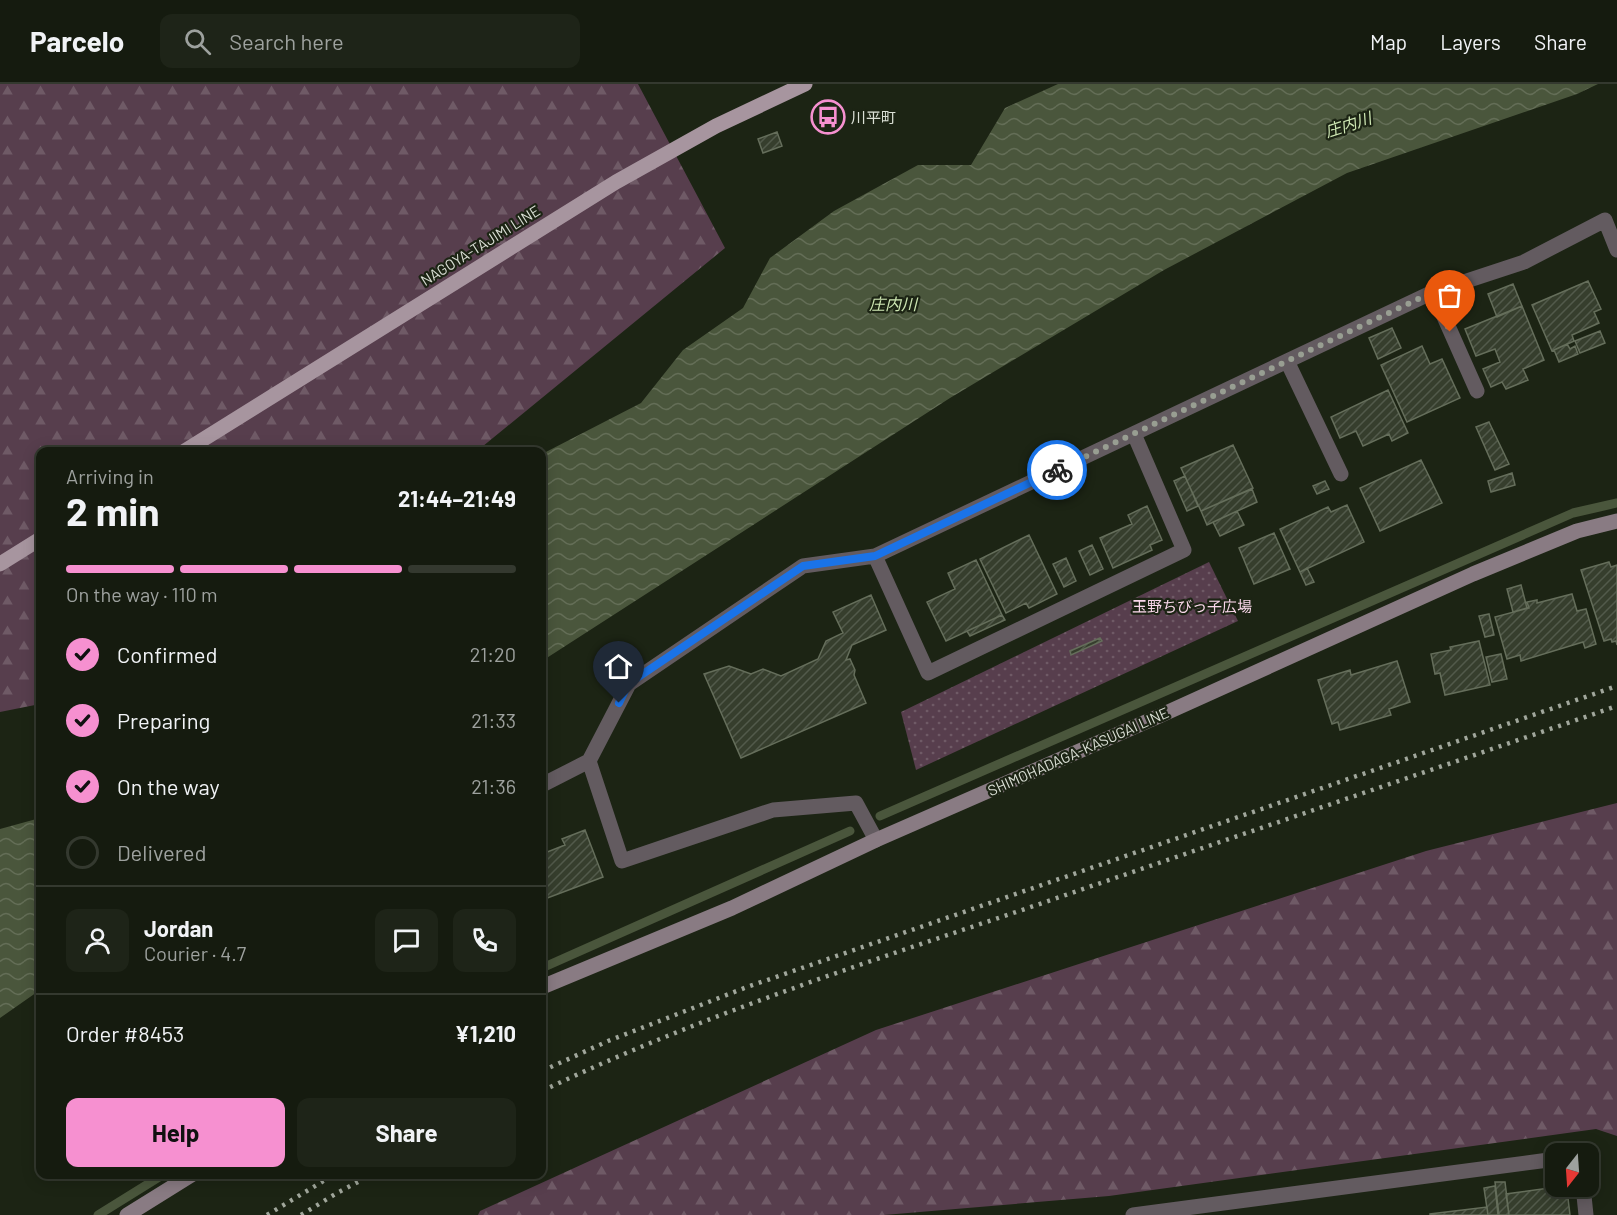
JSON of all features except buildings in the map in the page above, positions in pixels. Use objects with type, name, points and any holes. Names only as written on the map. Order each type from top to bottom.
[{"type":"main road","name":"NAGOYA-TAJIMI LINE","points":[[191,447],[616,182],[716,126],[805,84]]},
{"type":"main road","name":"SHIMOHADAGA-KASUGAI LINE","points":[[546,985],[732,908],[876,840],[1157,717],[1473,574],[1577,531],[1617,521]]},
{"type":"main road","points":[[0,564],[36,542]]},
{"type":"main road","points":[[127,1215],[185,1179]]},
{"type":"street","points":[[546,783],[589,761],[628,684],[803,566],[875,556],[1433,292],[1524,262],[1605,220],[1617,250]]},
{"type":"street","points":[[1433,292],[1477,392]]},
{"type":"street","points":[[1287,361],[1341,474]]},
{"type":"street","points":[[875,556],[928,673],[1184,550],[1134,434]]},
{"type":"street","points":[[589,761],[622,861],[773,810],[856,803],[876,840]]},
{"type":"street","points":[[1133,1215],[1545,1160]]},
{"type":"street","points":[[1584,1197],[1586,1215]]},
{"type":"green space","points":[[0,84],[638,84],[725,248],[482,447],[36,447],[36,705],[0,712]]},
{"type":"green space","name":"玉野ちびっ子広場","points":[[1209,562],[1238,621],[916,770],[901,712]]},
{"type":"green space","points":[[1617,803],[1617,1136],[1596,1129],[1109,1196],[884,1215],[478,1215],[480,1211],[876,1030],[1426,851]]},
{"type":"water","name":"庄内川","points":[[1058,84],[1598,84],[1577,94],[1347,173],[1164,270],[950,398],[546,658],[546,452],[641,403],[683,350],[743,308],[770,258],[834,211],[918,165],[971,165],[1005,108]]},
{"type":"water","points":[[36,819],[36,993],[0,1018],[0,829]]},
{"type":"waterway","points":[[880,816],[1573,513],[1617,503]]},
{"type":"waterway","points":[[546,966],[850,831]]},
{"type":"waterway","points":[[98,1215],[156,1179]]},
{"type":"railway","points":[[546,1069],[608,1041],[747,987],[1617,686]]},
{"type":"railway","points":[[546,1089],[660,1039],[780,993],[1617,706]]},
{"type":"railway","points":[[267,1215],[327,1179]]},
{"type":"railway","points":[[301,1215],[364,1179]]},
{"type":"way so far","points":[[1057,470],[1433,292],[1450,332]]},
{"type":"place","name":"川平町","points":[[828,117]]},
{"type":"route","points":[[619,703],[628,684],[803,566],[875,556],[1057,470]]}]
